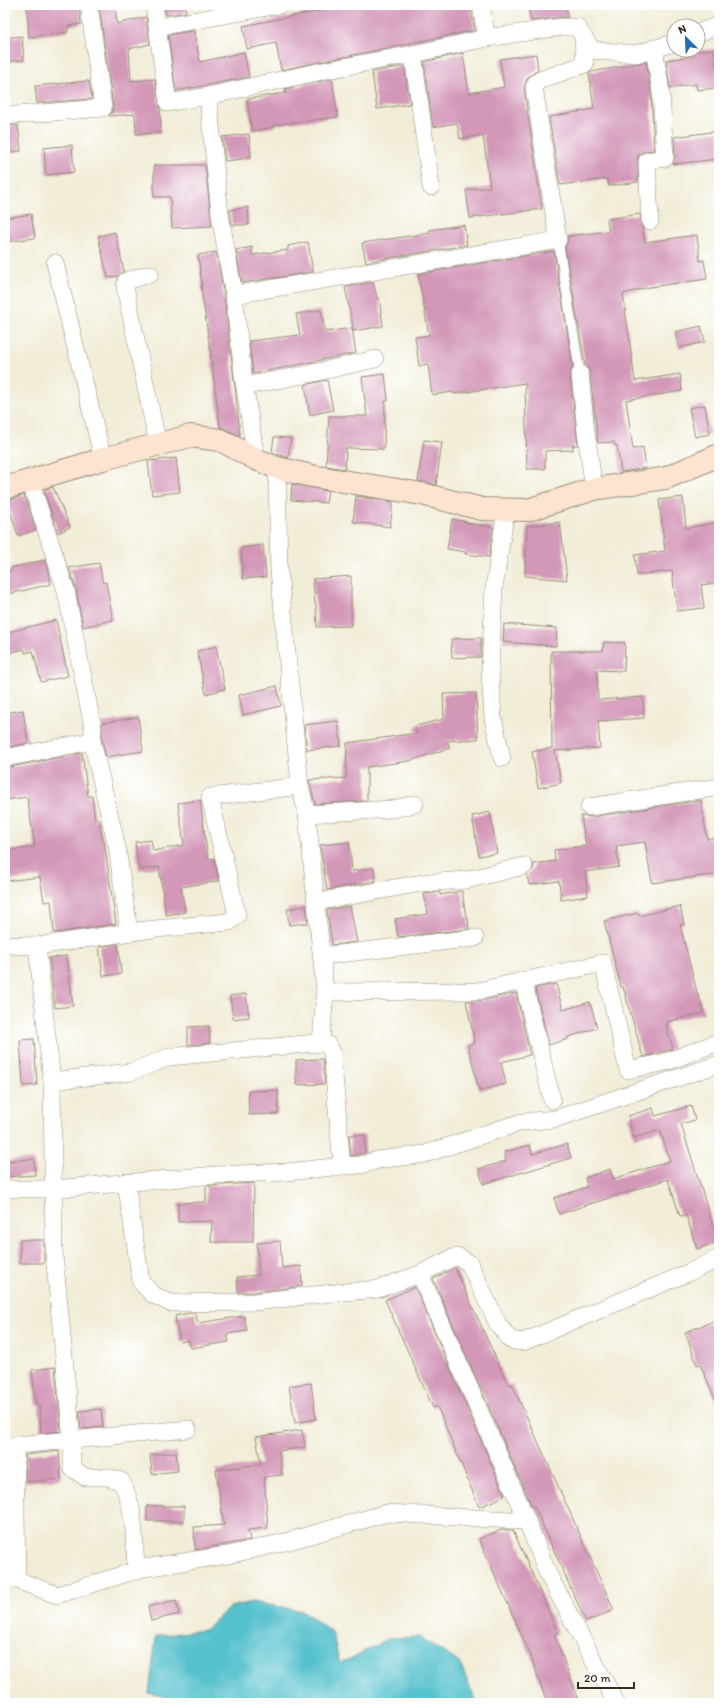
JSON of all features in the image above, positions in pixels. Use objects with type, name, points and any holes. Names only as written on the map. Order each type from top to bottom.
[{"type":"street","points":[[5,116],[104,108],[89,5]]},
{"type":"street","points":[[154,5],[168,103],[487,38],[560,27],[577,27],[592,50],[636,54],[666,45]]},
{"type":"street","points":[[158,27],[279,5]]},
{"type":"street","points":[[481,5],[487,38]]},
{"type":"street","points":[[706,30],[719,25]]},
{"type":"street","points":[[234,295],[558,240],[534,87],[540,80],[585,64],[583,37]]},
{"type":"street","points":[[650,221],[647,161],[665,158],[661,92],[654,48]]},
{"type":"street","points":[[413,54],[431,186]]},
{"type":"street","points":[[208,96],[220,215],[234,295],[256,459]]},
{"type":"street","points":[[55,263],[103,459]]},
{"type":"street","points":[[150,274],[126,281],[125,287],[158,444]]},
{"type":"street","points":[[245,386],[375,360]]},
{"type":"street","points":[[580,374],[594,489]]},
{"type":"street","points":[[5,488],[103,459],[190,436],[220,440],[256,459],[278,468],[312,476],[422,494],[482,509],[528,510],[594,489],[666,478],[719,455]]},
{"type":"street","points":[[278,468],[279,571],[300,786],[307,814],[325,992],[321,1043]]},
{"type":"street","points":[[30,480],[66,591],[93,728],[92,741],[117,846],[130,932]]},
{"type":"street","points":[[502,758],[493,718],[490,671],[494,588],[506,510]]},
{"type":"street","points":[[5,758],[92,741]]},
{"type":"street","points":[[5,945],[37,946],[130,932],[229,922],[237,915],[210,797],[300,786]]},
{"type":"street","points":[[589,807],[719,787]]},
{"type":"street","points":[[307,814],[393,809],[415,804]]},
{"type":"street","points":[[316,902],[422,883],[466,880],[524,866]]},
{"type":"street","points":[[322,956],[475,938]]},
{"type":"street","points":[[37,946],[52,1081],[54,1253],[72,1440],[72,1468],[85,1477],[107,1477],[121,1482],[127,1493],[132,1508],[136,1570]]},
{"type":"street","points":[[325,992],[478,991],[603,963],[628,1070],[666,1062],[718,1044]]},
{"type":"street","points":[[524,980],[552,1100]]},
{"type":"street","points":[[52,1081],[131,1072],[169,1057],[228,1050],[321,1043],[328,1045],[332,1052],[342,1166]]},
{"type":"street","points":[[5,1189],[53,1189],[216,1175],[287,1172],[361,1165],[378,1160],[425,1154],[522,1122],[555,1119],[719,1064]]},
{"type":"street","points":[[126,1182],[141,1282],[152,1294],[170,1303],[255,1302],[313,1294],[378,1289],[420,1274],[452,1258],[459,1257],[469,1263],[498,1324],[506,1335],[510,1340],[523,1342],[690,1272],[719,1258]]},
{"type":"street","points":[[420,1274],[527,1521],[548,1574],[616,1703]]},
{"type":"street","points":[[188,1429],[10,1445],[11,1580],[57,1595],[136,1570],[228,1555],[289,1541],[387,1513],[527,1521]]},
{"type":"lane","points":[[558,240],[580,374]]},
{"type":"water","points":[[252,1602],[303,1611],[332,1632],[340,1664],[390,1638],[419,1637],[459,1662],[477,1703],[190,1703],[149,1693],[156,1636],[205,1630],[230,1607]]},
{"type":"building","points":[[27,5],[79,5],[81,24],[68,26],[68,32],[29,37]]},
{"type":"building","points":[[99,5],[115,5],[117,24],[146,17],[150,44],[129,49],[131,81],[155,79],[160,108],[161,133],[136,134],[135,114],[109,116],[113,107]]},
{"type":"building","points":[[164,5],[185,5],[186,12],[166,15]]},
{"type":"building","points":[[349,5],[470,5],[475,30],[281,70],[276,43],[247,49],[243,26]]},
{"type":"building","points":[[528,5],[566,5],[568,17],[531,21]]},
{"type":"building","points":[[194,31],[200,62],[244,52],[249,77],[176,91],[168,35]]},
{"type":"building","points":[[22,36],[24,60],[5,62],[5,38]]},
{"type":"building","points":[[714,49],[718,88],[697,90],[696,84],[670,88],[666,60],[680,58],[706,58],[706,50]]},
{"type":"building","points":[[463,53],[469,93],[504,87],[500,59],[536,54],[538,70],[527,78],[524,89],[542,209],[470,218],[466,190],[490,187],[483,135],[460,139],[457,123],[433,127],[424,62]]},
{"type":"building","points":[[646,62],[651,93],[654,150],[645,151],[638,156],[638,182],[609,186],[607,179],[560,185],[549,117],[594,109],[589,73]]},
{"type":"building","points":[[404,66],[410,104],[377,109],[372,72]]},
{"type":"building","points":[[332,79],[338,117],[274,125],[274,127],[252,131],[247,99],[286,93],[285,89]]},
{"type":"building","points":[[89,81],[92,99],[37,103],[35,86]]},
{"type":"building","points":[[18,125],[21,151],[5,153],[5,126]]},
{"type":"building","points":[[719,131],[719,159],[673,164],[675,157],[674,137]]},
{"type":"building","points":[[249,134],[251,158],[225,161],[222,137]]},
{"type":"building","points":[[72,145],[74,172],[46,175],[44,148]]},
{"type":"building","points":[[154,165],[205,165],[212,226],[172,228],[170,197],[154,197]]},
{"type":"building","points":[[248,207],[249,225],[232,225],[230,210]]},
{"type":"building","points":[[31,214],[35,238],[5,242],[5,218]]},
{"type":"building","points":[[640,214],[645,242],[697,235],[700,261],[704,260],[707,279],[650,287],[623,294],[635,381],[680,374],[682,391],[626,400],[633,449],[643,447],[646,468],[621,472],[617,445],[615,446],[614,442],[598,443],[590,373],[585,365],[565,247],[568,236],[609,231],[607,219]]},
{"type":"building","points":[[464,225],[467,245],[366,262],[362,243],[430,233],[429,230]]},
{"type":"building","points":[[115,232],[124,271],[118,276],[108,278],[98,236]]},
{"type":"building","points":[[308,242],[313,272],[242,283],[236,250],[252,247],[252,255],[288,250],[288,246]]},
{"type":"building","points":[[554,251],[573,367],[570,375],[578,445],[573,445],[573,450],[545,451],[545,469],[527,469],[525,383],[453,394],[453,392],[432,395],[428,364],[419,366],[415,337],[429,335],[418,274]]},
{"type":"building","points":[[216,252],[224,296],[240,435],[220,427],[201,286],[198,255]]},
{"type":"building","points":[[373,282],[377,298],[379,298],[383,326],[354,331],[345,287]]},
{"type":"building","points":[[321,310],[325,332],[352,328],[356,353],[253,374],[249,341],[300,335],[296,314]]},
{"type":"building","points":[[701,326],[705,342],[679,348],[675,332]]},
{"type":"building","points":[[385,374],[388,401],[385,401],[384,449],[346,448],[345,469],[326,466],[329,416],[367,416],[362,377]]},
{"type":"building","points":[[327,380],[333,410],[310,415],[305,385]]},
{"type":"building","points":[[705,405],[710,434],[695,437],[689,408]]},
{"type":"building","points":[[274,437],[291,438],[288,458],[272,452]]},
{"type":"building","points":[[424,440],[442,442],[436,485],[418,481]]},
{"type":"building","points":[[176,458],[180,492],[152,495],[148,461]]},
{"type":"building","points":[[292,484],[328,491],[326,503],[291,500]]},
{"type":"building","points":[[53,487],[70,527],[58,533],[44,490]]},
{"type":"building","points":[[24,495],[36,530],[18,536],[7,501]]},
{"type":"building","points":[[356,496],[393,502],[390,527],[353,522]]},
{"type":"building","points":[[683,497],[686,528],[719,522],[719,583],[701,585],[704,608],[677,611],[672,571],[637,575],[635,555],[665,551],[659,500]]},
{"type":"building","points":[[452,519],[493,527],[489,557],[465,554],[466,552],[447,549]]},
{"type":"building","points":[[560,522],[567,580],[525,576],[527,526]]},
{"type":"building","points":[[263,545],[266,577],[243,579],[241,548]]},
{"type":"building","points":[[45,560],[51,584],[5,595],[5,573],[11,571],[11,568]]},
{"type":"building","points":[[99,563],[103,583],[106,582],[113,620],[83,627],[76,589],[69,568]]},
{"type":"building","points":[[351,576],[351,626],[317,627],[313,579]]},
{"type":"building","points":[[56,620],[68,676],[41,682],[33,651],[25,653],[24,649],[5,654],[5,633]]},
{"type":"building","points":[[504,624],[557,628],[556,646],[503,642]]},
{"type":"building","points":[[481,638],[481,657],[452,658],[451,639]]},
{"type":"building","points":[[604,642],[625,643],[624,671],[597,670],[598,700],[643,697],[644,718],[598,721],[600,748],[555,751],[561,783],[538,788],[532,752],[552,748],[551,651],[603,651]]},
{"type":"building","points":[[216,646],[225,689],[206,694],[197,651]]},
{"type":"building","points":[[277,686],[281,706],[243,715],[239,695]]},
{"type":"building","points":[[476,693],[478,739],[447,741],[450,748],[409,761],[367,767],[367,801],[315,804],[309,780],[346,778],[347,743],[417,733],[415,726],[444,719],[443,694]]},
{"type":"building","points":[[23,710],[28,743],[5,748],[5,713]]},
{"type":"building","points":[[138,717],[143,751],[106,757],[102,740],[102,723]]},
{"type":"building","points":[[338,721],[341,746],[307,750],[304,725]]},
{"type":"building","points":[[82,753],[88,796],[92,796],[95,820],[99,819],[104,841],[116,924],[54,933],[51,901],[44,902],[40,877],[5,881],[5,851],[35,847],[27,797],[5,800],[5,768]]},
{"type":"building","points":[[200,800],[208,859],[214,858],[219,881],[181,887],[185,912],[166,915],[159,867],[139,870],[135,842],[151,840],[153,851],[184,845],[178,803]]},
{"type":"building","points":[[701,800],[707,839],[719,837],[719,874],[652,883],[645,842],[616,846],[619,867],[585,872],[588,896],[561,900],[559,881],[529,885],[527,875],[533,869],[534,864],[555,861],[554,850],[586,846],[581,816],[591,817]]},
{"type":"building","points":[[490,812],[497,853],[479,856],[472,816]]},
{"type":"building","points":[[349,842],[352,871],[374,868],[376,881],[327,890],[320,845]]},
{"type":"building","points":[[462,891],[469,929],[398,937],[395,919],[428,914],[424,894],[440,892],[440,895]]},
{"type":"building","points":[[306,906],[308,923],[289,925],[287,909]]},
{"type":"building","points":[[350,906],[357,942],[332,945],[327,910]]},
{"type":"building","points":[[680,906],[684,924],[680,925],[698,996],[704,1013],[667,1022],[668,1024],[666,1025],[673,1049],[643,1057],[623,987],[621,987],[604,921],[638,913],[639,916]]},
{"type":"building","points":[[118,944],[121,974],[103,976],[99,947]]},
{"type":"building","points":[[67,956],[73,1006],[55,1008],[49,958]]},
{"type":"building","points":[[556,984],[563,1010],[590,1002],[597,1028],[549,1045],[535,988]]},
{"type":"building","points":[[516,993],[530,1055],[501,1062],[506,1084],[479,1091],[468,1045],[475,1043],[466,1001],[480,1001]]},
{"type":"building","points":[[246,994],[249,1017],[233,1019],[230,996]]},
{"type":"building","points":[[209,1026],[210,1043],[188,1045],[188,1027]]},
{"type":"building","points":[[34,1039],[37,1085],[23,1086],[20,1040]]},
{"type":"building","points":[[323,1059],[325,1084],[296,1085],[296,1060]]},
{"type":"building","points":[[278,1090],[278,1114],[249,1115],[248,1091]]},
{"type":"building","points":[[691,1106],[695,1120],[681,1124],[718,1242],[697,1249],[686,1215],[680,1216],[668,1179],[559,1214],[554,1198],[587,1187],[585,1178],[610,1169],[613,1179],[670,1161],[660,1130],[634,1138],[628,1116],[653,1108],[655,1116]]},
{"type":"building","points":[[349,1135],[365,1135],[365,1153],[351,1156]]},
{"type":"building","points":[[567,1144],[571,1158],[483,1184],[479,1169],[506,1161],[504,1152],[530,1145],[532,1154]]},
{"type":"building","points":[[34,1159],[35,1175],[5,1177],[5,1161]]},
{"type":"building","points":[[254,1183],[253,1242],[211,1242],[212,1221],[178,1222],[178,1203],[206,1202],[206,1186]]},
{"type":"building","points":[[20,1240],[44,1240],[44,1263],[20,1263]]},
{"type":"building","points":[[280,1241],[282,1268],[301,1266],[302,1286],[254,1292],[238,1292],[237,1277],[259,1275],[257,1243]]},
{"type":"building","points":[[455,1268],[508,1385],[512,1384],[614,1610],[586,1622],[534,1506],[532,1507],[433,1279]]},
{"type":"building","points":[[415,1287],[505,1496],[479,1507],[437,1406],[433,1408],[385,1300]]},
{"type":"building","points":[[195,1313],[198,1323],[244,1316],[247,1331],[227,1334],[229,1342],[191,1348],[189,1340],[180,1342],[175,1316]]},
{"type":"building","points":[[719,1319],[719,1408],[700,1364],[697,1365],[685,1332]]},
{"type":"building","points":[[55,1367],[61,1431],[41,1433],[39,1404],[36,1405],[32,1370]]},
{"type":"building","points":[[311,1383],[316,1419],[295,1423],[289,1386]]},
{"type":"building","points":[[101,1409],[103,1427],[81,1429],[79,1411]]},
{"type":"building","points":[[302,1430],[305,1447],[279,1451],[282,1475],[264,1477],[268,1528],[248,1530],[250,1540],[195,1550],[194,1527],[224,1525],[216,1470],[261,1464],[256,1437]]},
{"type":"building","points":[[59,1451],[61,1479],[26,1482],[25,1455]]},
{"type":"building","points":[[176,1452],[178,1471],[152,1474],[150,1455]]},
{"type":"building","points":[[147,1506],[184,1506],[184,1521],[147,1521]]},
{"type":"building","points":[[501,1530],[513,1530],[558,1633],[554,1635],[580,1703],[547,1703],[530,1654],[479,1539]]},
{"type":"building","points":[[176,1600],[179,1614],[151,1621],[148,1607]]}]
